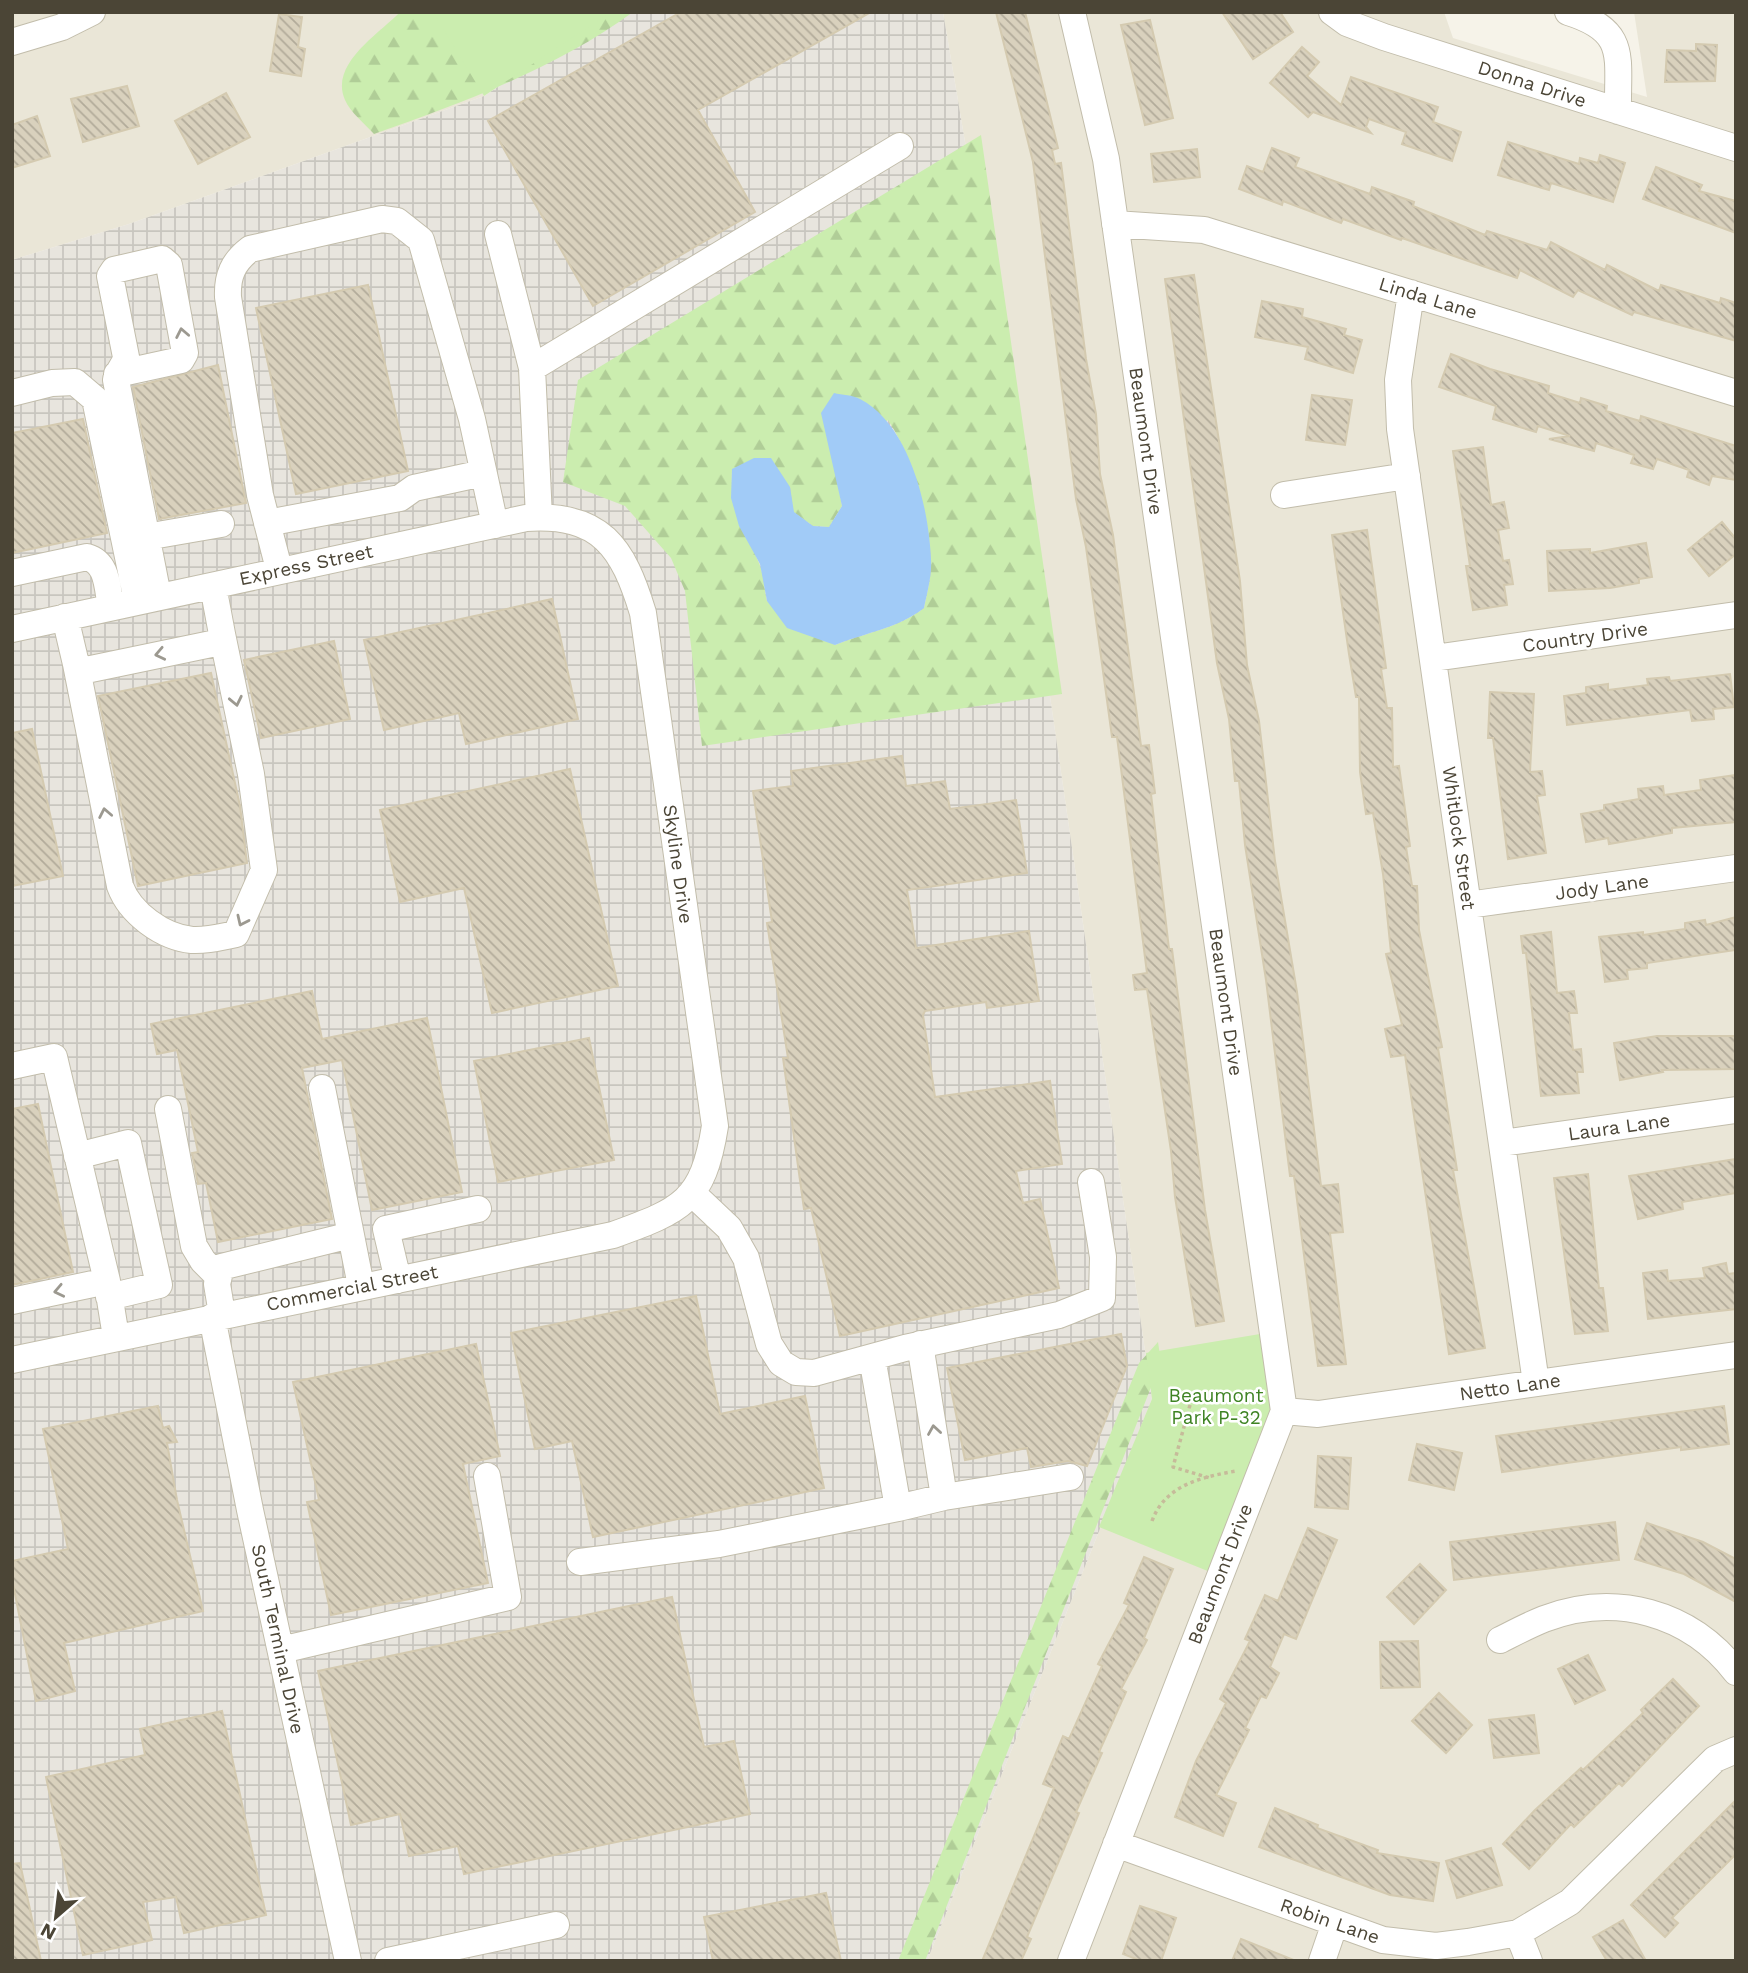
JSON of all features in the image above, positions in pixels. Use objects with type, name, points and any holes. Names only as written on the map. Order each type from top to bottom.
[{"type":"street","points":[[12,42],[62,27],[92,12]]},
{"type":"street","name":"Beaumont Drive","points":[[1071,1961],[1284,1411],[1106,159],[1072,12]]},
{"type":"street","name":"Donna Drive","points":[[1332,12],[1346,23],[1384,37],[1736,148]]},
{"type":"street","points":[[1568,12],[1592,20],[1611,35],[1617,54],[1618,111]]},
{"type":"street","points":[[532,368],[900,146]]},
{"type":"street","points":[[279,569],[267,523],[228,297],[231,270],[250,249],[382,219],[397,221],[421,240],[472,419],[495,525]]},
{"type":"street","name":"Linda Lane","points":[[1115,224],[1204,230],[1736,393]]},
{"type":"street","points":[[498,234],[532,368],[538,517]]},
{"type":"street","points":[[117,374],[181,360],[185,354],[169,265],[162,259],[157,258],[111,273],[110,282],[127,357],[117,374],[116,380],[146,537],[135,601]]},
{"type":"street","name":"Whitlock Street","points":[[1411,293],[1398,380],[1408,476],[1536,1382]]},
{"type":"street","points":[[12,393],[52,383],[75,382],[95,399],[135,601]]},
{"type":"street","points":[[267,523],[400,498],[414,488],[483,473]]},
{"type":"street","points":[[1284,495],[1408,476]]},
{"type":"street","name":"Express Street","points":[[12,629],[213,586],[279,569],[538,517],[553,516],[599,533]]},
{"type":"street","points":[[146,537],[221,524]]},
{"type":"street","name":"Skyline Drive","points":[[599,533],[610,542],[631,572],[643,613],[715,1126],[709,1163],[689,1197]]},
{"type":"street","points":[[12,573],[87,556],[96,559],[135,601]]},
{"type":"street","points":[[65,617],[120,886],[126,902],[164,931],[190,940],[236,934],[264,870],[251,774],[213,586]]},
{"type":"street","name":"Country Drive","points":[[1434,658],[1736,615]]},
{"type":"street","points":[[76,664],[86,670],[216,643],[222,634]]},
{"type":"street","name":"Jody Lane","points":[[1468,905],[1736,868]]},
{"type":"street","points":[[12,1066],[54,1057],[108,1289],[116,1337]]},
{"type":"street","points":[[322,1088],[361,1286]]},
{"type":"street","points":[[168,1109],[194,1246],[203,1261],[217,1275],[221,1267],[234,1262],[351,1235]]},
{"type":"street","name":"Laura Lane","points":[[1502,1143],[1736,1110]]},
{"type":"street","points":[[12,1301],[159,1285],[128,1143],[77,1156]]},
{"type":"street","points":[[689,1197],[729,1228],[746,1258],[769,1345],[781,1363],[796,1372],[814,1373],[920,1344],[1059,1315],[1102,1298],[1104,1257],[1091,1182]]},
{"type":"street","name":"Commercial Street","points":[[12,1360],[217,1315],[612,1235],[656,1220],[689,1197]]},
{"type":"street","points":[[398,1280],[386,1229],[478,1209]]},
{"type":"street","name":"South Terminal Drive","points":[[217,1275],[217,1315],[281,1650],[348,1961]]},
{"type":"street","points":[[920,1344],[944,1497]]},
{"type":"street","name":"Netto Lane","points":[[1284,1411],[1318,1414],[1736,1355]]},
{"type":"street","points":[[872,1357],[908,1506]]},
{"type":"street","points":[[281,1650],[508,1597],[487,1476]]},
{"type":"street","points":[[580,1562],[719,1544],[944,1497],[1070,1477]]},
{"type":"street","points":[[1500,1640],[1544,1619],[1581,1609],[1604,1606],[1645,1610],[1670,1618],[1693,1630],[1720,1652],[1736,1672]]},
{"type":"street","name":"Robin Lane","points":[[1116,1844],[1383,1940],[1436,1946],[1518,1933],[1570,1902],[1716,1759],[1736,1750]]},
{"type":"street","points":[[1322,1961],[1335,1923]]},
{"type":"street","points":[[388,1961],[556,1925]]},
{"type":"street","points":[[1518,1933],[1529,1961]]},
{"type":"path","points":[[1190,1405],[1173,1468],[1212,1478]]},
{"type":"path","points":[[1152,1521],[1162,1500],[1188,1482],[1236,1471],[1258,1477]]},
{"type":"shaded area","points":[[12,12],[436,12],[484,96],[129,224],[12,260]]},
{"type":"shaded area","points":[[611,12],[943,12],[997,331],[1152,1399],[927,1961],[12,1961],[12,260],[129,224],[484,96]]},
{"type":"shaded area","points":[[943,12],[1444,12],[1453,38],[1647,97],[1634,12],[1736,12],[1736,1961],[927,1961],[1152,1399],[997,331]]},
{"type":"green space","points":[[400,12],[633,12],[604,32],[541,67],[475,97],[374,134],[345,100],[342,87],[344,74],[359,51]]},
{"type":"green space","points":[[433,12],[611,12],[484,96]]},
{"type":"green space","points":[[981,135],[1062,694],[702,746],[685,591],[671,558],[625,506],[563,482],[578,380]],"holes":[[[888,420],[912,469],[927,524],[931,566],[924,608],[892,626],[835,645],[767,601],[761,567],[735,509],[732,469],[790,487],[793,512],[813,526],[829,527],[842,506],[834,461]]]},
{"type":"green space","name":"Beaumont Park P-32","points":[[1272,1332],[1284,1411],[1220,1576],[1099,1527],[1152,1399],[1146,1353]]},
{"type":"green space","points":[[1158,1342],[1161,1362],[925,1961],[898,1961],[1139,1363]]},
{"type":"water","points":[[834,393],[857,398],[877,411],[904,448],[921,493],[931,566],[924,608],[892,626],[835,645],[787,628],[767,601],[760,564],[739,526],[731,498],[732,469],[754,458],[771,458],[790,487],[794,512],[813,526],[829,527],[842,506],[821,413]]},
{"type":"building","points":[[681,12],[871,12],[698,110],[755,212],[593,306],[488,121]]},
{"type":"building","points":[[996,12],[1025,12],[1058,148],[1052,150],[1055,164],[1061,163],[1086,359],[1096,414],[1100,474],[1113,535],[1141,746],[1149,745],[1155,793],[1151,794],[1169,949],[1172,949],[1205,1210],[1224,1321],[1196,1326],[1175,1197],[1171,1151],[1147,989],[1135,990],[1133,975],[1147,973],[1117,737],[1112,737],[1086,547],[1076,499],[1033,162]]},
{"type":"building","points":[[1222,12],[1280,12],[1293,32],[1253,59]]},
{"type":"building","points":[[279,14],[302,17],[298,47],[305,49],[301,76],[270,71]]},
{"type":"building","points":[[1150,20],[1173,118],[1145,125],[1121,25]]},
{"type":"building","points":[[1696,44],[1717,45],[1715,81],[1665,82],[1667,50],[1696,51]]},
{"type":"building","points":[[1302,47],[1319,62],[1307,76],[1341,105],[1351,77],[1438,107],[1433,122],[1461,132],[1452,161],[1402,144],[1406,132],[1369,119],[1366,127],[1371,133],[1313,112],[1308,117],[1270,83]]},
{"type":"building","points":[[127,86],[139,126],[83,142],[71,99]]},
{"type":"building","points":[[226,93],[250,137],[198,164],[175,121]]},
{"type":"building","points":[[37,116],[50,156],[12,168],[12,125]]},
{"type":"building","points":[[1508,142],[1579,164],[1580,158],[1598,163],[1600,155],[1625,163],[1613,202],[1551,183],[1549,190],[1498,175]]},
{"type":"building","points":[[1272,148],[1299,158],[1295,167],[1370,194],[1372,187],[1414,202],[1413,206],[1485,235],[1487,231],[1547,250],[1551,242],[1605,270],[1607,265],[1659,291],[1661,285],[1720,303],[1721,298],[1736,303],[1736,341],[1634,312],[1632,315],[1578,290],[1573,297],[1520,270],[1517,278],[1343,219],[1341,223],[1283,201],[1282,205],[1239,189],[1247,166],[1263,172]]},
{"type":"building","points":[[1197,149],[1200,177],[1154,182],[1151,154]]},
{"type":"building","points":[[1656,167],[1702,185],[1699,191],[1736,201],[1736,233],[1643,199]]},
{"type":"building","points":[[1194,275],[1240,581],[1247,665],[1259,721],[1275,861],[1297,992],[1321,1186],[1338,1184],[1343,1232],[1330,1233],[1346,1364],[1318,1366],[1294,1176],[1290,1176],[1266,980],[1245,845],[1239,781],[1235,781],[1229,719],[1217,663],[1165,279]]},
{"type":"building","points":[[368,285],[408,471],[296,494],[256,308]]},
{"type":"building","points":[[1262,301],[1303,309],[1302,317],[1346,329],[1344,335],[1362,340],[1353,373],[1305,359],[1308,347],[1255,337]]},
{"type":"building","points":[[1451,354],[1490,369],[1549,386],[1548,393],[1580,403],[1581,398],[1607,406],[1606,411],[1640,421],[1641,416],[1736,446],[1736,480],[1712,476],[1709,485],[1687,477],[1689,470],[1657,459],[1653,469],[1631,463],[1634,455],[1596,443],[1594,451],[1549,439],[1570,436],[1538,426],[1536,432],[1493,419],[1496,406],[1439,387]]},
{"type":"building","points":[[218,365],[246,503],[159,519],[133,387]]},
{"type":"building","points":[[1312,395],[1352,400],[1345,445],[1306,440]]},
{"type":"building","points":[[83,419],[107,533],[12,553],[12,433]]},
{"type":"building","points":[[1483,447],[1491,505],[1504,502],[1509,528],[1498,530],[1503,561],[1509,560],[1513,584],[1504,585],[1507,605],[1473,610],[1466,566],[1470,566],[1453,451]]},
{"type":"building","points":[[1722,522],[1736,539],[1736,554],[1709,576],[1688,550]]},
{"type":"building","points":[[1367,530],[1386,668],[1381,669],[1387,708],[1392,708],[1393,767],[1399,766],[1410,846],[1406,847],[1412,886],[1417,886],[1419,930],[1442,1047],[1438,1048],[1457,1170],[1453,1170],[1485,1348],[1449,1354],[1405,1055],[1391,1057],[1385,1029],[1402,1025],[1386,954],[1391,953],[1383,874],[1373,813],[1366,814],[1360,772],[1359,697],[1356,697],[1332,535]]},
{"type":"building","points":[[1646,543],[1652,577],[1639,579],[1639,583],[1610,588],[1549,591],[1547,551],[1590,549],[1590,553]]},
{"type":"building","points":[[552,599],[578,719],[466,744],[459,713],[384,730],[364,640]]},
{"type":"building","points":[[334,641],[350,719],[261,738],[244,660]]},
{"type":"building","points":[[211,673],[240,806],[247,863],[138,886],[98,696]]},
{"type":"building","points":[[1730,674],[1734,707],[1713,709],[1714,719],[1692,721],[1690,710],[1567,725],[1564,696],[1586,693],[1586,687],[1608,684],[1608,690],[1648,685],[1647,679],[1669,677],[1670,681]]},
{"type":"building","points":[[1490,692],[1534,694],[1530,772],[1542,771],[1545,795],[1537,796],[1546,853],[1508,859],[1493,738],[1488,738]]},
{"type":"building","points":[[32,729],[63,876],[12,886],[12,733]]},
{"type":"building","points":[[902,756],[906,786],[945,781],[950,809],[1016,800],[1027,873],[907,890],[916,948],[1029,931],[1039,1001],[987,1008],[986,1002],[925,1011],[923,1015],[935,1097],[1050,1081],[1062,1164],[1016,1171],[1023,1203],[1040,1199],[1059,1288],[840,1336],[811,1208],[804,1209],[783,1058],[788,1058],[767,923],[772,922],[753,791],[793,786],[791,771]]},
{"type":"building","points":[[570,769],[618,986],[492,1013],[464,888],[400,902],[380,810]]},
{"type":"building","points":[[1736,775],[1736,822],[1672,828],[1672,833],[1609,844],[1608,838],[1586,842],[1581,814],[1604,810],[1604,805],[1639,799],[1638,789],[1663,786],[1664,795],[1701,790],[1700,780]]},
{"type":"building","points":[[1736,917],[1736,950],[1647,963],[1647,968],[1627,970],[1628,979],[1605,982],[1599,937],[1685,929],[1685,923],[1705,920],[1706,925]]},
{"type":"building","points":[[1551,932],[1557,993],[1574,991],[1577,1013],[1569,1013],[1573,1050],[1581,1049],[1583,1072],[1577,1072],[1579,1093],[1541,1096],[1526,953],[1523,953],[1521,936]]},
{"type":"building","points":[[312,991],[322,1039],[427,1018],[462,1192],[372,1210],[342,1060],[302,1068],[332,1219],[218,1242],[206,1183],[198,1184],[192,1153],[198,1152],[177,1050],[157,1054],[151,1024]]},
{"type":"building","points":[[1657,1036],[1736,1036],[1736,1069],[1662,1070],[1663,1072],[1620,1080],[1614,1043]]},
{"type":"building","points":[[589,1038],[614,1160],[498,1182],[474,1061]]},
{"type":"building","points":[[38,1104],[73,1272],[12,1285],[12,1109]]},
{"type":"building","points":[[1736,1159],[1736,1193],[1682,1202],[1683,1209],[1638,1219],[1629,1176]]},
{"type":"building","points":[[1588,1174],[1599,1288],[1603,1288],[1608,1331],[1575,1334],[1554,1178]]},
{"type":"building","points":[[1726,1263],[1728,1274],[1736,1273],[1736,1309],[1648,1319],[1643,1273],[1667,1270],[1668,1281],[1705,1278],[1703,1268]]},
{"type":"building","points":[[696,1296],[720,1414],[805,1396],[824,1488],[593,1537],[572,1441],[535,1449],[511,1333]]},
{"type":"building","points":[[1121,1334],[1127,1366],[1087,1466],[1068,1461],[1031,1467],[1027,1448],[965,1460],[947,1368]]},
{"type":"building","points":[[476,1344],[500,1456],[463,1464],[488,1583],[331,1615],[307,1502],[319,1500],[293,1382]]},
{"type":"building","points":[[158,1406],[163,1428],[169,1426],[177,1442],[167,1443],[177,1500],[203,1611],[64,1643],[75,1691],[36,1701],[12,1579],[12,1561],[68,1549],[43,1429]]},
{"type":"building","points":[[1724,1406],[1729,1444],[1681,1450],[1681,1447],[1502,1472],[1496,1436]]},
{"type":"building","points":[[1417,1444],[1462,1453],[1454,1490],[1409,1480]]},
{"type":"building","points":[[1318,1456],[1351,1458],[1348,1509],[1315,1507]]},
{"type":"building","points":[[1615,1522],[1619,1560],[1454,1580],[1450,1542]]},
{"type":"building","points":[[1647,1523],[1703,1542],[1736,1559],[1736,1602],[1684,1574],[1635,1559]]},
{"type":"building","points":[[1308,1528],[1337,1540],[1296,1639],[1284,1634],[1270,1667],[1279,1673],[1266,1698],[1261,1696],[1245,1728],[1249,1730],[1216,1795],[1236,1803],[1223,1836],[1175,1817],[1196,1761],[1226,1703],[1220,1699],[1250,1641],[1245,1639],[1265,1595],[1278,1601]]},
{"type":"building","points":[[1144,1557],[1173,1569],[1144,1638],[1147,1640],[1121,1689],[1126,1692],[1099,1752],[1102,1753],[1076,1812],[1079,1813],[1027,1937],[1031,1939],[1021,1961],[982,1961],[1054,1788],[1043,1784],[1063,1736],[1069,1739],[1102,1666],[1098,1664],[1129,1605],[1124,1603]]},
{"type":"building","points":[[1420,1564],[1446,1590],[1414,1624],[1387,1597]]},
{"type":"building","points":[[672,1597],[704,1747],[734,1741],[750,1814],[464,1874],[458,1846],[409,1856],[400,1814],[351,1825],[318,1671]]},
{"type":"building","points":[[1418,1641],[1420,1687],[1381,1688],[1380,1642]]},
{"type":"building","points":[[1588,1655],[1605,1690],[1575,1704],[1558,1669]]},
{"type":"building","points":[[1673,1679],[1699,1706],[1622,1786],[1619,1783],[1574,1827],[1571,1824],[1529,1869],[1503,1844],[1535,1810],[1581,1768],[1583,1770],[1643,1713],[1641,1710]]},
{"type":"building","points":[[1439,1693],[1472,1725],[1446,1753],[1412,1721]]},
{"type":"building","points":[[222,1711],[266,1915],[184,1933],[176,1897],[143,1902],[152,1940],[83,1955],[46,1777],[145,1755],[140,1729]]},
{"type":"building","points":[[1534,1715],[1539,1753],[1494,1758],[1489,1720]]},
{"type":"building","points":[[1736,1800],[1736,1854],[1672,1918],[1678,1923],[1665,1937],[1631,1905]]},
{"type":"building","points":[[1275,1808],[1318,1825],[1317,1828],[1378,1850],[1377,1853],[1439,1863],[1433,1901],[1390,1895],[1259,1847]]},
{"type":"building","points":[[1491,1848],[1502,1885],[1457,1898],[1446,1861]]},
{"type":"building","points":[[20,1863],[41,1961],[12,1961],[12,1864]]},
{"type":"building","points":[[826,1893],[841,1961],[713,1961],[704,1917]]},
{"type":"building","points":[[1140,1906],[1176,1918],[1161,1961],[1141,1961],[1123,1954]]},
{"type":"building","points":[[1623,1920],[1646,1961],[1607,1961],[1593,1937]]},
{"type":"building","points":[[1241,1939],[1294,1960],[1232,1961]]}]
